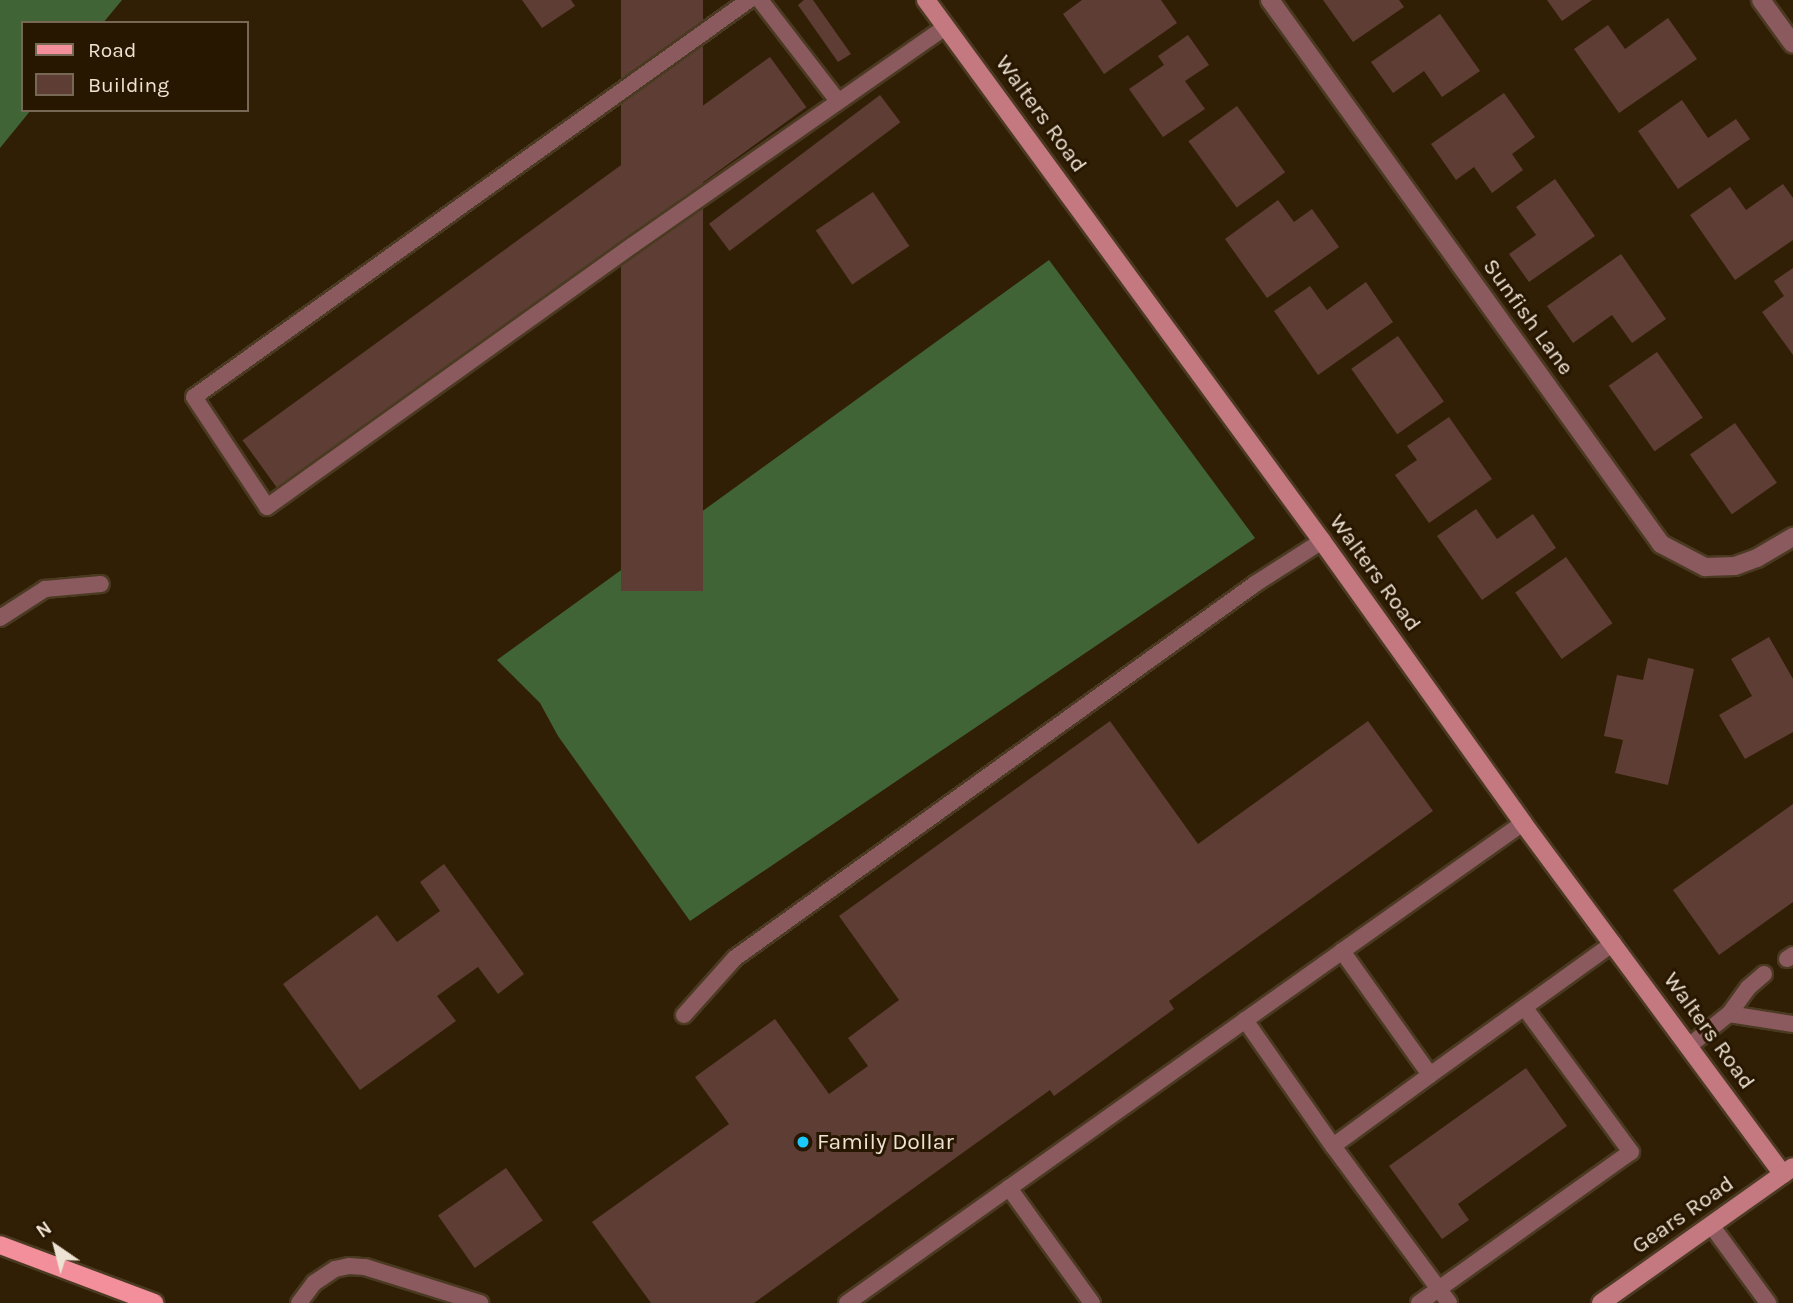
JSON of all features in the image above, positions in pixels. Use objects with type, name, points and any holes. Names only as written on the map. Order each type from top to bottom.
[{"type":"main road","points":[[0,1245],[154,1303]]},
{"type":"street","name":"Walters Road","points":[[926,0],[1322,541],[1523,823],[1689,1045],[1788,1171]]},
{"type":"street","name":"Sunfish Lane","points":[[1270,0],[1661,544],[1705,567],[1735,566],[1757,558],[1793,537]]},
{"type":"street","points":[[1761,0],[1793,44]]},
{"type":"street","name":"Gears Road","points":[[1601,1303],[1788,1171]]},
{"type":"lane","points":[[749,0],[194,397],[267,507],[946,27]]},
{"type":"lane","points":[[760,0],[838,101]]},
{"type":"lane","points":[[684,1015],[735,958],[1255,584],[1322,541]]},
{"type":"lane","points":[[0,618],[45,589],[101,584]]},
{"type":"lane","points":[[847,1303],[1523,823]]},
{"type":"lane","points":[[1333,1146],[1614,943]]},
{"type":"lane","points":[[1342,951],[1430,1074]]},
{"type":"lane","points":[[1689,1045],[1729,1014],[1748,988],[1764,974]]},
{"type":"lane","points":[[1419,1303],[1631,1152],[1525,1008]]},
{"type":"lane","points":[[1729,1014],[1793,1024]]},
{"type":"lane","points":[[1245,1020],[1333,1146],[1449,1303]]},
{"type":"lane","points":[[1009,1188],[1092,1303]]},
{"type":"lane","points":[[1711,1225],[1759,1300]]},
{"type":"lane","points":[[299,1303],[314,1283],[335,1269],[349,1266],[365,1266],[481,1303]]},
{"type":"green space","points":[[0,0],[122,0],[105,21],[21,21],[21,112],[29,112],[0,148]]},
{"type":"green space","points":[[1049,260],[1255,538],[690,921],[558,736],[540,703],[497,660]]},
{"type":"building","points":[[522,0],[571,0],[575,6],[542,28]]},
{"type":"building","points":[[621,0],[703,0],[703,591],[621,591]]},
{"type":"building","points":[[804,0],[813,0],[851,54],[838,62],[798,5]]},
{"type":"building","points":[[1082,0],[1161,0],[1177,23],[1104,74],[1063,14]]},
{"type":"building","points":[[1323,0],[1399,0],[1404,7],[1353,42]]},
{"type":"building","points":[[1547,0],[1592,0],[1562,21]]},
{"type":"building","points":[[1440,14],[1480,71],[1442,97],[1424,71],[1393,93],[1371,62]]},
{"type":"building","points":[[1668,18],[1697,59],[1619,113],[1574,49],[1608,25],[1625,49]]},
{"type":"building","points":[[1188,35],[1209,65],[1185,81],[1205,109],[1163,137],[1129,89],[1164,65],[1158,56]]},
{"type":"building","points":[[770,57],[806,107],[279,490],[243,440]]},
{"type":"building","points":[[1504,93],[1535,137],[1512,154],[1523,170],[1492,193],[1474,167],[1456,180],[1431,144]]},
{"type":"building","points":[[880,95],[900,122],[730,251],[709,224]]},
{"type":"building","points":[[1682,100],[1708,138],[1736,119],[1750,139],[1678,189],[1638,131]]},
{"type":"building","points":[[1237,106],[1285,172],[1237,208],[1188,141]]},
{"type":"building","points":[[1555,179],[1595,236],[1529,282],[1509,254],[1536,235],[1516,207]]},
{"type":"building","points":[[1783,184],[1793,198],[1793,240],[1735,280],[1690,215],[1730,187],[1746,210]]},
{"type":"building","points":[[873,192],[909,246],[852,284],[816,231]]},
{"type":"building","points":[[1278,200],[1294,222],[1312,209],[1339,247],[1267,298],[1225,239]]},
{"type":"building","points":[[1621,254],[1666,319],[1632,343],[1612,315],[1573,343],[1547,306]]},
{"type":"building","points":[[1793,268],[1793,355],[1762,312],[1784,296],[1774,281]]},
{"type":"building","points":[[1366,282],[1393,322],[1318,375],[1274,311],[1310,286],[1327,310]]},
{"type":"building","points":[[1398,336],[1444,402],[1397,434],[1351,369]]},
{"type":"building","points":[[1657,352],[1703,418],[1655,451],[1609,386]]},
{"type":"building","points":[[1449,417],[1492,479],[1429,523],[1395,475],[1417,460],[1407,446]]},
{"type":"building","points":[[1735,423],[1777,483],[1732,514],[1690,455]]},
{"type":"building","points":[[1476,509],[1497,539],[1533,514],[1556,548],[1482,600],[1437,536]]},
{"type":"building","points":[[1566,557],[1612,623],[1562,659],[1515,593]]},
{"type":"building","points":[[1769,637],[1793,679],[1793,732],[1745,759],[1719,715],[1752,696],[1731,659]]},
{"type":"building","points":[[1648,658],[1694,669],[1668,785],[1615,773],[1623,740],[1604,736],[1617,675],[1643,680]]},
{"type":"building","points":[[1110,721],[1198,844],[1368,721],[1433,811],[1169,1001],[1174,1009],[1054,1096],[1050,1090],[754,1303],[651,1303],[592,1222],[729,1124],[695,1077],[775,1019],[829,1094],[868,1066],[848,1038],[899,1000],[839,916]]},
{"type":"building","points":[[1793,804],[1793,902],[1719,955],[1673,890]]},
{"type":"building","points":[[444,864],[524,974],[498,994],[478,967],[437,996],[456,1021],[360,1090],[283,984],[377,915],[397,942],[440,911],[420,882]]},
{"type":"building","points":[[1526,1068],[1567,1126],[1458,1204],[1469,1220],[1442,1239],[1389,1166]]},
{"type":"building","points":[[506,1168],[543,1220],[475,1268],[438,1216]]},
{"type":"place","name":"Family Dollar","points":[[803,1142]]}]
